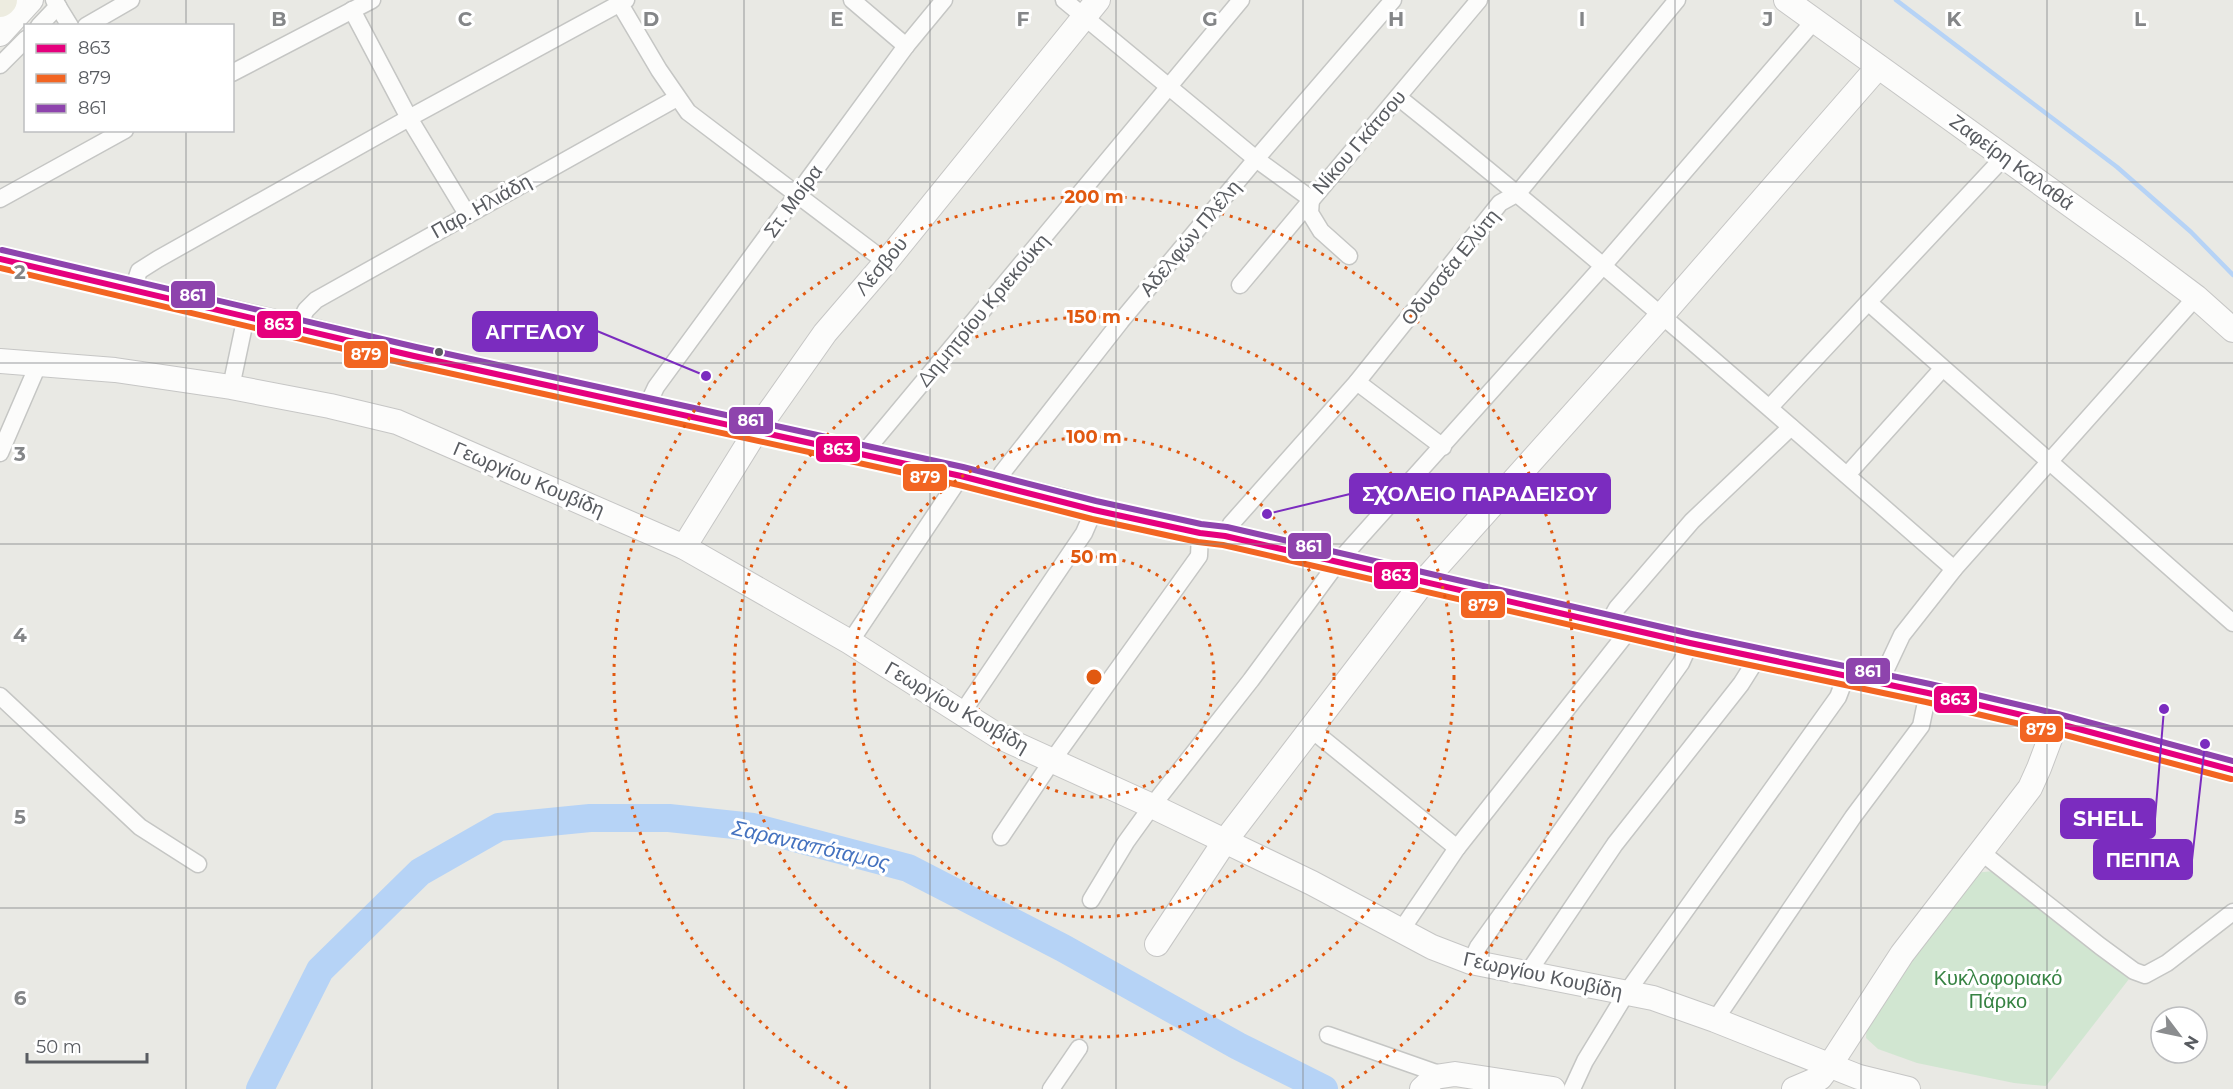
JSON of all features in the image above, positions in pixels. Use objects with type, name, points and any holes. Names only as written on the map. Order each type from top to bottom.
[{"type":"street","points":[[0,34],[31,0]]},
{"type":"street","points":[[89,24],[131,0]]},
{"type":"street","points":[[234,72],[372,0]]},
{"type":"street","points":[[852,0],[906,46]]},
{"type":"street","name":"Στ. Μοίρα","points":[[647,406],[656,387],[797,194],[906,46],[944,0]]},
{"type":"street","points":[[1064,0],[1091,8],[1170,87],[1256,159],[1311,199],[1310,213],[1321,231],[1349,256]]},
{"type":"street","name":"Δημητρίου Κριεκούκη","points":[[863,454],[1241,0]]},
{"type":"street","name":"Αδελφών Πλέλη","points":[[999,486],[1002,473],[1121,321],[1256,159],[1394,0]]},
{"type":"street","name":"Νίκου Γκάτσου","points":[[1240,285],[1479,0]]},
{"type":"street","name":"Οδυσσέα Ελύτη","points":[[1226,536],[1231,524],[1357,382],[1500,203],[1518,193],[1677,0]]},
{"type":"street","name":"Ζαφείρη Καλαθά","points":[[1786,0],[2005,156],[2196,297],[2233,330]]},
{"type":"street","points":[[133,289],[139,271],[158,259],[409,118],[623,2],[677,98],[688,112],[885,262]]},
{"type":"street","points":[[40,24],[56,3],[69,24]]},
{"type":"street","name":"Λέσβου","points":[[684,547],[756,431],[825,333],[1091,8]]},
{"type":"street","points":[[352,10],[409,118],[467,214]]},
{"type":"street","points":[[1091,900],[1126,842],[1152,806],[1251,680],[1338,562],[1602,267],[1814,21]]},
{"type":"street","points":[[0,65],[24,41]]},
{"type":"street","points":[[1157,944],[1225,841],[1424,581],[1662,315],[1878,67]]},
{"type":"street","points":[[1398,97],[1518,193],[1602,267],[1662,315],[1954,569]]},
{"type":"street","name":"Παρ. Ηλιάδη","points":[[297,327],[306,310],[316,300],[677,98]]},
{"type":"street","points":[[0,199],[122,132]]},
{"type":"street","points":[[1770,407],[2005,156]]},
{"type":"street","points":[[0,259],[414,356],[863,454],[1094,510],[1200,533],[1226,536],[1690,643],[1928,693],[2056,723],[2233,770]]},
{"type":"street","points":[[1879,684],[1902,635],[1954,569],[2196,297]]},
{"type":"street","points":[[1868,302],[2233,623]]},
{"type":"street","points":[[231,387],[246,316]]},
{"type":"street","name":"Γεωργίου Κουβίδη","points":[[0,361],[115,370],[231,387],[330,406],[397,422],[684,547],[850,642],[998,736],[1225,841],[1311,883],[1432,947],[1471,962],[1653,998],[1859,1077],[1908,1089]]},
{"type":"street","points":[[0,453],[38,365]]},
{"type":"street","points":[[1847,475],[1942,369]]},
{"type":"street","points":[[1357,382],[1443,447]]},
{"type":"street","points":[[1400,932],[1457,848],[1619,626],[1617,608],[1692,521],[1791,427]]},
{"type":"street","points":[[850,642],[961,477]]},
{"type":"street","points":[[962,713],[1084,533],[1094,510]]},
{"type":"street","points":[[1002,837],[1052,761],[1198,556],[1200,533]]},
{"type":"street","points":[[1471,962],[1478,947],[1681,663],[1690,643]]},
{"type":"street","points":[[1527,974],[1616,844],[1740,684],[1758,657]]},
{"type":"street","points":[[1572,1089],[1585,1061],[1627,992],[1838,697],[1846,676]]},
{"type":"street","points":[[1715,1020],[1853,817],[1921,726],[1928,693]]},
{"type":"street","points":[[0,696],[140,827],[198,864]]},
{"type":"street","points":[[1794,1089],[1820,1078],[1902,954],[2030,788],[2056,723]]},
{"type":"street","points":[[1312,730],[1457,848]]},
{"type":"street","points":[[1981,852],[2100,946],[2134,971],[2145,975],[2167,963],[2233,912]]},
{"type":"street","points":[[1328,1035],[1442,1075]]},
{"type":"street","points":[[1051,1089],[1079,1048]]},
{"type":"street","points":[[1422,1089],[1428,1082],[1442,1075],[1455,1074],[1553,1089]]},
{"type":"green space","name":"Κυκλοφοριακό Πάρκο","points":[[1994,871],[2129,979],[2046,1086],[2014,1083],[1917,1063],[1878,1049],[1866,1038],[1867,1017],[1974,873]]},
{"type":"waterway","points":[[1896,0],[2117,167],[2191,232],[2233,275]]},
{"type":"waterway","name":"Σαρανταπόταμος","points":[[260,1089],[320,970],[420,872],[499,827],[590,818],[669,818],[753,827],[908,868],[1063,948],[1238,1046],[1324,1089]]},
{"type":"transit line","name":"861","points":[[2,250],[416,347],[963,467],[1096,501],[1201,524],[1227,527],[1692,634],[1930,684],[2058,714],[2233,761]]},
{"type":"transit line","name":"863","points":[[0,259],[414,356],[961,476],[1094,510],[1200,533],[1225,536],[1690,643],[1928,693],[2056,723],[2233,770]]},
{"type":"transit line","name":"879","points":[[0,268],[412,365],[959,485],[1092,519],[1198,542],[1223,545],[1688,652],[1926,702],[2054,732],[2231,779]]},
{"type":"place","name":"ΑΓΓΕΛΟΥ","points":[[706,376]]},
{"type":"place","name":"ΣΧΟΛΕΙΟ ΠΑΡΑΔΕΙΣΟΥ","points":[[1267,514]]},
{"type":"place","name":"SHELL","points":[[2164,709]]},
{"type":"place","name":"ΠΕΠΠΑ","points":[[2205,744]]}]
